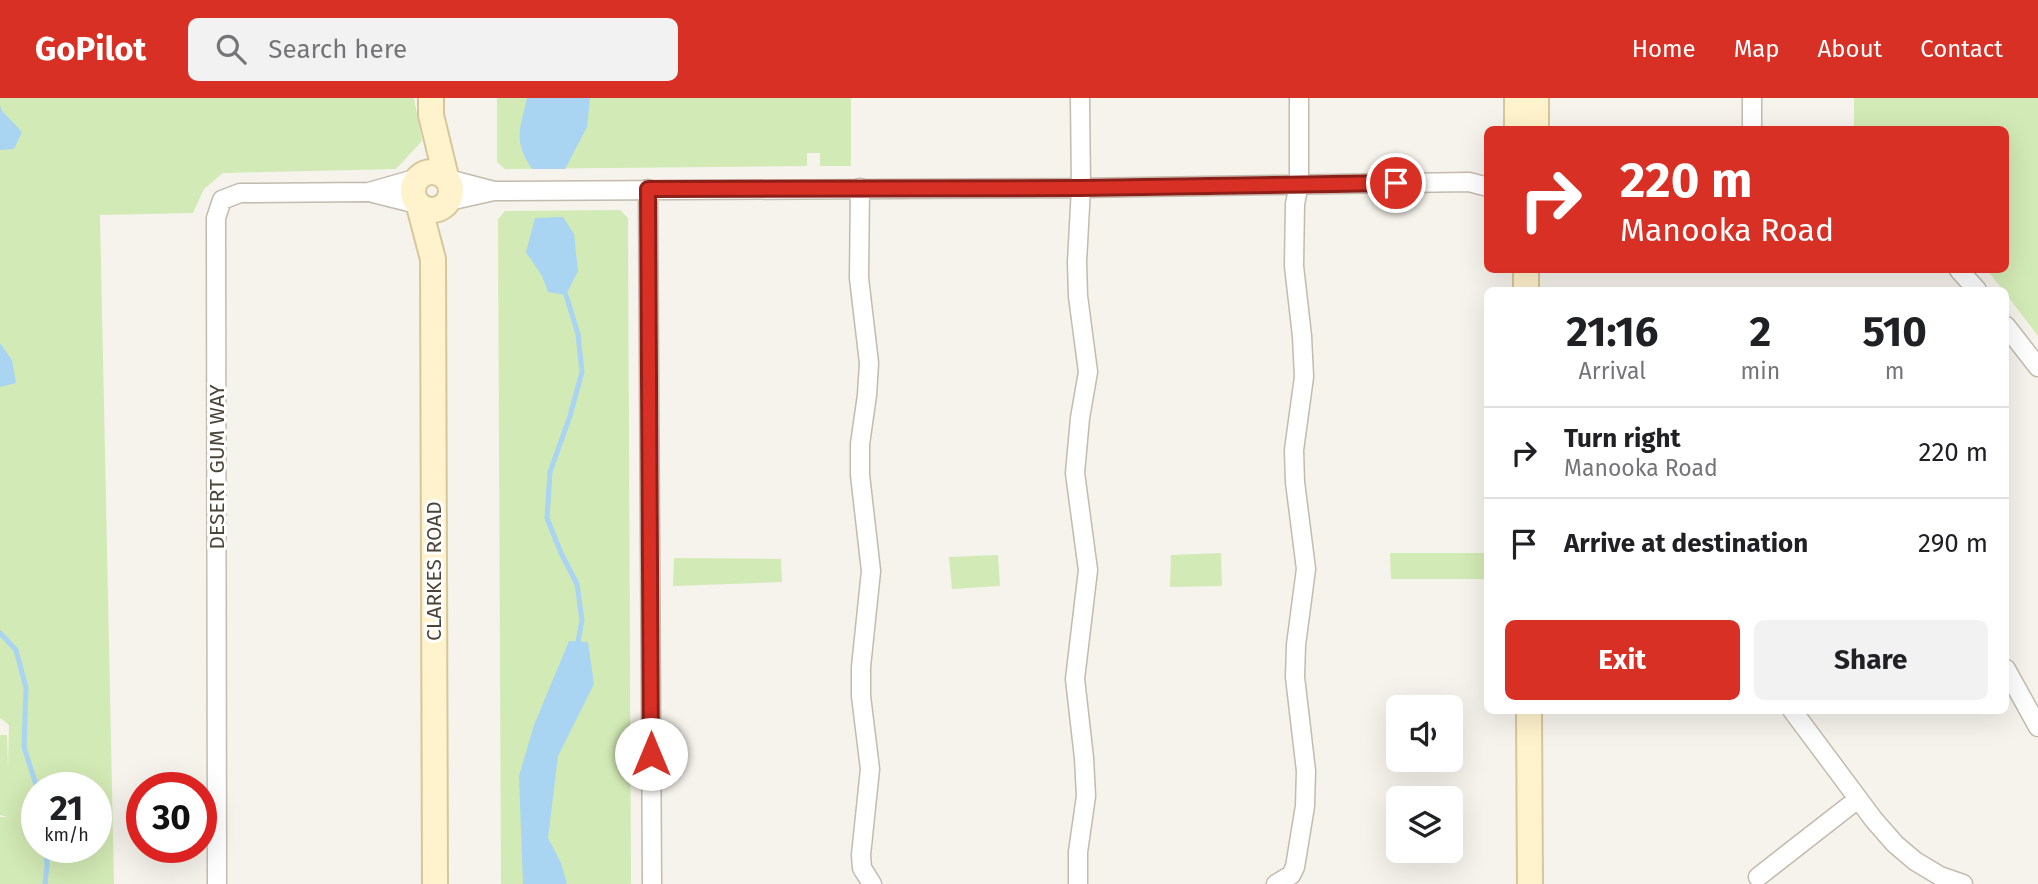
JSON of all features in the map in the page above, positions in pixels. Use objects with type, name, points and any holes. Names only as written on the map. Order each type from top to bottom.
[{"type":"street","points":[[1078,884],[1078,852],[1086,796],[1075,679],[1088,570],[1075,473],[1088,372],[1078,296],[1077,262],[1081,188],[1080,98]]},
{"type":"street","points":[[1276,884],[1291,875],[1295,867],[1306,806],[1306,771],[1295,677],[1296,645],[1306,569],[1295,482],[1294,450],[1304,377],[1294,266],[1299,184],[1298,98]]},
{"type":"street","points":[[1517,98],[1517,126]]},
{"type":"street","points":[[1536,98],[1536,126]]},
{"type":"street","points":[[1752,98],[1752,126]]},
{"type":"street","name":"CLARKES ROAD","points":[[431,106],[423,146],[438,186],[433,259],[435,884]]},
{"type":"street","points":[[418,205],[431,211],[438,186],[494,191],[1081,188],[1469,182],[1484,178]]},
{"type":"street","points":[[1469,182],[1484,186]]},
{"type":"street","name":"DESERT GUM WAY","points":[[217,884],[216,218],[222,200],[240,193],[369,192],[438,186]]},
{"type":"street","points":[[860,188],[859,278],[869,363],[860,443],[860,475],[872,572],[861,667],[861,696],[870,769],[861,855],[862,868],[872,884]]},
{"type":"street","points":[[648,189],[652,884]]},
{"type":"street","name":"DESERT GUM WAY","points":[[369,192],[418,205]]},
{"type":"street","name":"CLARKES ROAD","points":[[418,205],[433,259]]},
{"type":"street","points":[[1962,273],[1974,287]]},
{"type":"street","points":[[2009,330],[2038,368]]},
{"type":"street","points":[[2009,674],[2038,727]]},
{"type":"street","points":[[1529,714],[1530,884]]},
{"type":"street","points":[[1795,714],[1895,844],[1915,861],[1940,876],[1963,884]]},
{"type":"street","points":[[1758,877],[1858,799]]},
{"type":"green space","points":[[0,98],[414,98],[422,141],[396,169],[223,173],[204,189],[193,213],[100,215],[112,772],[21,772],[21,863],[112,863],[112,788],[114,884],[0,884],[0,817],[8,817],[0,815],[0,735],[7,735],[8,770],[9,725],[0,718]]},
{"type":"green space","points":[[497,98],[851,98],[851,166],[820,166],[820,153],[807,153],[807,166],[505,169],[497,162]]},
{"type":"green space","points":[[1854,98],[2038,98],[2038,336],[2009,298],[2009,287],[2001,287],[1989,273],[2009,273],[2009,126],[1854,126]]},
{"type":"green space","points":[[620,210],[628,218],[631,884],[501,884],[498,219],[505,211]]},
{"type":"green space","points":[[1221,553],[1222,586],[1170,587],[1171,555]]},
{"type":"green space","points":[[1390,553],[1484,553],[1484,579],[1391,579]]},
{"type":"green space","points":[[998,555],[1000,586],[952,589],[949,557]]},
{"type":"green space","points":[[674,558],[781,559],[782,582],[673,586]]},
{"type":"water","points":[[527,98],[590,98],[587,127],[565,169],[532,169],[526,159],[520,135]]},
{"type":"water","points":[[0,105],[2,111],[22,132],[14,149],[0,150]]},
{"type":"water","points":[[563,217],[574,234],[578,271],[566,295],[548,292],[542,276],[526,252],[535,218]]},
{"type":"water","points":[[0,343],[12,360],[16,383],[0,387]]},
{"type":"water","points":[[569,641],[588,642],[594,684],[558,756],[548,838],[561,863],[567,884],[523,884],[519,776],[534,725]]},
{"type":"waterway","points":[[566,295],[578,334],[582,372],[550,472],[547,518],[577,584],[582,620],[578,642]]},
{"type":"waterway","points":[[0,633],[16,650],[26,688],[24,747],[32,772]]},
{"type":"waterway","points":[[45,884],[47,863]]},
{"type":"route","points":[[651,754],[648,189],[1081,188],[1396,183]]}]
